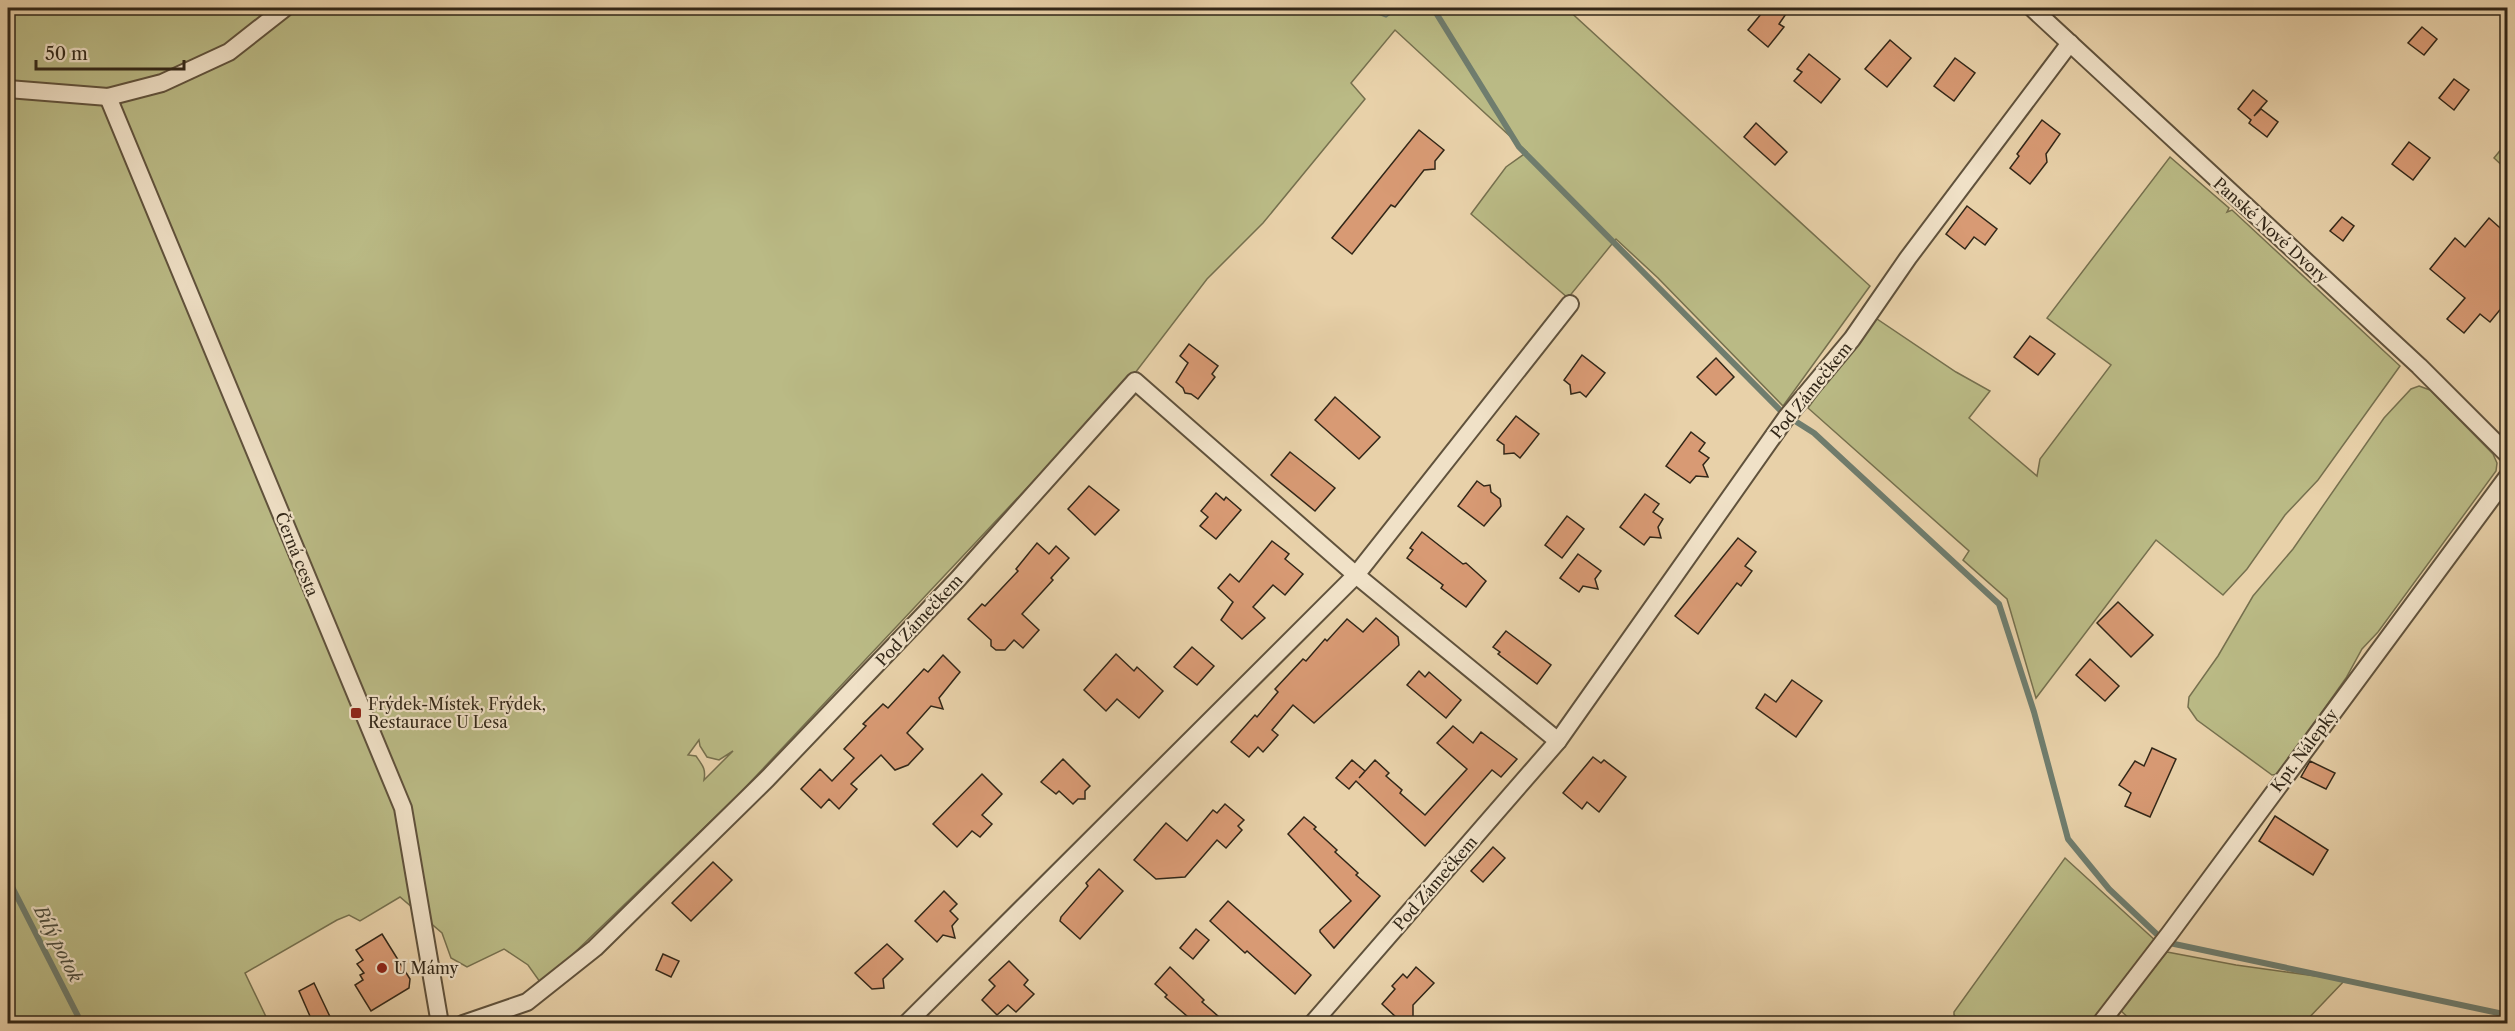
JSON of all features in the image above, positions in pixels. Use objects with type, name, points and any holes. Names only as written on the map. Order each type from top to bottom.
[{"type":"street","points":[[8,89],[108,97],[162,83],[221,56],[285,8]]},
{"type":"street","name":"Panské Nové Dvory","points":[[2032,8],[2419,366],[2508,455]]},
{"type":"street","name":"Pod Zámečkem","points":[[1312,1023],[1558,741],[1787,417],[1852,339],[1908,258],[2070,43]]},
{"type":"street","name":"Černá cesta","points":[[108,97],[403,808],[440,1023]]},
{"type":"street","points":[[906,1023],[1356,575],[1570,304]]},
{"type":"street","name":"Pod Zámečkem","points":[[463,1023],[527,1002],[595,948],[767,779],[934,605],[1135,381],[1356,575],[1558,741]]},
{"type":"street","name":"Kpt. Nálepky","points":[[2100,1023],[2166,939],[2508,476]]},
{"type":"green space","points":[[8,8],[1566,8],[1870,286],[1783,406],[1658,278],[1616,239],[1568,298],[1471,214],[1506,167],[1527,152],[1395,30],[1351,83],[1365,99],[1263,223],[1207,279],[1135,373],[740,793],[570,957],[540,982],[528,965],[504,949],[467,967],[451,958],[442,933],[400,897],[360,921],[349,915],[337,920],[245,973],[269,1023],[8,1023]],"holes":[[[699,740],[707,757],[719,760],[733,751],[704,780],[704,770],[700,762],[696,756],[688,755]]]},
{"type":"green space","points":[[2507,142],[2507,170],[2494,158]]},
{"type":"green space","points":[[2170,157],[2229,208],[2227,212],[2232,210],[2400,366],[2318,480],[2285,515],[2247,569],[2223,595],[2156,540],[2036,698],[2007,599],[1963,560],[1969,551],[1808,408],[1874,317],[1956,372],[1990,391],[1969,418],[2037,476],[2040,459],[2111,365],[2047,318]]},
{"type":"green space","points":[[2419,386],[2430,390],[2493,454],[2497,463],[2496,471],[2378,632],[2362,649],[2346,678],[2278,774],[2272,775],[2197,720],[2188,707],[2189,697],[2218,656],[2253,596],[2293,549],[2384,418],[2411,389]]},
{"type":"green space","points":[[2065,858],[2157,942],[2092,1023],[1964,1023],[1954,1015],[1954,1012]]},
{"type":"green space","points":[[2167,952],[2236,965],[2345,980],[2304,1023],[2134,1023],[2120,1010]]},
{"type":"shaded area","points":[[1374,8],[1399,8],[1386,17],[1378,14]]},
{"type":"building","points":[[1766,8],[1778,8],[1786,14],[1779,24],[1784,27],[1768,47],[1748,30]]},
{"type":"building","points":[[2422,27],[2437,39],[2424,55],[2408,43]]},
{"type":"building","points":[[1890,40],[1911,58],[1887,87],[1865,69]]},
{"type":"building","points":[[1809,54],[1840,79],[1821,103],[1794,81],[1802,72],[1797,69]]},
{"type":"building","points":[[1955,58],[1975,73],[1954,101],[1934,86]]},
{"type":"building","points":[[2454,79],[2469,90],[2454,110],[2439,98]]},
{"type":"building","points":[[2253,90],[2267,101],[2254,116],[2261,109],[2278,122],[2267,137],[2249,123],[2251,120],[2238,109]]},
{"type":"building","points":[[2042,120],[2060,134],[2046,154],[2047,162],[2030,184],[2010,168],[2019,156],[2017,154]]},
{"type":"building","points":[[1756,123],[1787,152],[1775,165],[1744,137]]},
{"type":"building","points":[[1419,130],[1444,150],[1435,161],[1435,169],[1424,170],[1395,207],[1391,205],[1352,254],[1332,238]]},
{"type":"building","points":[[2409,142],[2430,158],[2413,180],[2392,164]]},
{"type":"building","points":[[1967,206],[1997,229],[1985,245],[1974,237],[1965,249],[1946,234]]},
{"type":"building","points":[[2342,217],[2354,226],[2343,241],[2330,231]]},
{"type":"building","points":[[2489,218],[2508,235],[2508,300],[2490,322],[2480,314],[2464,333],[2447,319],[2465,298],[2430,269],[2455,238],[2465,247]]},
{"type":"building","points":[[2030,336],[2055,354],[2038,375],[2014,357]]},
{"type":"building","points":[[1189,344],[1218,366],[1212,374],[1215,377],[1198,399],[1185,393],[1176,382],[1188,363],[1180,356]]},
{"type":"building","points":[[1582,355],[1605,373],[1586,397],[1580,392],[1571,394],[1570,385],[1564,380]]},
{"type":"building","points":[[1716,358],[1734,377],[1716,395],[1697,377]]},
{"type":"building","points":[[1335,397],[1380,437],[1359,459],[1315,420]]},
{"type":"building","points":[[1516,416],[1539,434],[1520,458],[1514,453],[1504,454],[1504,445],[1497,440]]},
{"type":"building","points":[[1691,432],[1705,443],[1699,451],[1709,458],[1703,465],[1708,477],[1696,476],[1690,483],[1666,466]]},
{"type":"building","points":[[1290,452],[1335,488],[1315,511],[1271,475]]},
{"type":"building","points":[[1477,481],[1484,486],[1490,485],[1491,492],[1500,499],[1501,506],[1484,526],[1458,506]]},
{"type":"building","points":[[1089,486],[1119,510],[1095,535],[1068,509]]},
{"type":"building","points":[[1216,493],[1224,500],[1226,497],[1241,510],[1216,539],[1200,526],[1208,517],[1201,511]]},
{"type":"building","points":[[1645,494],[1659,504],[1653,512],[1663,519],[1658,527],[1661,538],[1650,537],[1644,545],[1620,527]]},
{"type":"building","points":[[1567,516],[1584,529],[1562,558],[1545,545]]},
{"type":"building","points":[[1422,532],[1463,564],[1466,563],[1486,581],[1466,607],[1441,588],[1443,585],[1407,558],[1413,550],[1410,548]]},
{"type":"building","points":[[1738,538],[1756,552],[1745,566],[1752,571],[1741,586],[1737,583],[1698,634],[1675,616]]},
{"type":"building","points":[[1272,541],[1289,554],[1285,559],[1303,574],[1285,595],[1273,585],[1253,607],[1265,618],[1242,639],[1221,620],[1233,602],[1218,588],[1230,574],[1239,582]]},
{"type":"building","points":[[1037,543],[1049,554],[1056,546],[1069,558],[1051,578],[1053,580],[1022,614],[1039,630],[1023,648],[1014,640],[1005,650],[996,650],[991,646],[991,640],[968,619],[982,604],[985,606],[1018,571],[1016,569]]},
{"type":"building","points":[[1578,554],[1601,571],[1595,579],[1598,589],[1583,586],[1579,592],[1560,578]]},
{"type":"building","points":[[2118,602],[2153,635],[2131,657],[2097,623]]},
{"type":"building","points":[[1376,618],[1398,637],[1399,645],[1314,723],[1293,705],[1272,730],[1278,735],[1263,752],[1258,747],[1249,757],[1231,742],[1255,715],[1257,717],[1278,692],[1275,689],[1303,659],[1306,661],[1347,619],[1363,632]]},
{"type":"building","points":[[1506,631],[1551,665],[1537,684],[1498,654],[1500,652],[1493,647]]},
{"type":"building","points":[[1192,647],[1214,666],[1197,685],[1174,667]]},
{"type":"building","points":[[1116,654],[1134,671],[1137,667],[1163,691],[1139,718],[1117,699],[1106,711],[1084,690]]},
{"type":"building","points":[[943,655],[960,672],[939,698],[943,709],[931,706],[907,733],[923,749],[908,765],[895,770],[881,755],[851,784],[857,789],[839,809],[829,799],[821,808],[801,789],[820,769],[832,781],[854,758],[844,749],[866,726],[863,724],[883,704],[888,708],[924,669],[928,672]]},
{"type":"building","points":[[2090,659],[2119,686],[2105,701],[2076,675]]},
{"type":"building","points":[[1419,671],[1425,677],[1429,672],[1461,700],[1446,718],[1407,685]]},
{"type":"building","points":[[1792,680],[1822,701],[1796,737],[1756,708],[1765,694],[1776,702]]},
{"type":"building","points":[[1453,726],[1473,743],[1481,732],[1517,759],[1501,777],[1492,770],[1425,846],[1356,781],[1349,789],[1336,778],[1352,760],[1365,771],[1359,778],[1375,760],[1389,773],[1386,776],[1402,790],[1400,793],[1425,815],[1467,769],[1437,743]]},
{"type":"building","points":[[2152,748],[2176,759],[2150,817],[2125,806],[2131,793],[2119,785],[2135,761],[2144,766]]},
{"type":"building","points":[[1593,757],[1601,763],[1604,760],[1626,777],[1599,812],[1587,802],[1582,809],[1563,793]]},
{"type":"building","points":[[1063,759],[1090,786],[1085,791],[1085,799],[1078,799],[1073,804],[1059,791],[1056,794],[1041,782]]},
{"type":"building","points":[[2310,761],[2335,773],[2326,789],[2301,777]]},
{"type":"building","points":[[982,774],[1002,794],[982,815],[992,824],[980,837],[972,831],[957,847],[933,824]]},
{"type":"building","points":[[1225,804],[1244,820],[1238,826],[1242,830],[1226,848],[1217,840],[1185,877],[1156,879],[1134,860],[1166,823],[1187,841],[1213,810],[1217,813]]},
{"type":"building","points":[[2275,816],[2328,850],[2313,875],[2259,841]]},
{"type":"building","points":[[1304,817],[1337,850],[1335,852],[1358,873],[1356,875],[1380,896],[1334,948],[1320,930],[1351,901],[1288,834]]},
{"type":"building","points":[[1493,847],[1505,858],[1483,882],[1471,871]]},
{"type":"building","points":[[713,862],[732,880],[691,921],[672,903]]},
{"type":"building","points":[[1099,869],[1123,891],[1080,939],[1060,921],[1061,917],[1088,886],[1086,883]]},
{"type":"building","points":[[944,891],[957,904],[950,911],[958,919],[952,926],[955,938],[943,935],[937,942],[915,921]]},
{"type":"building","points":[[1228,901],[1311,975],[1295,994],[1210,921]]},
{"type":"building","points":[[1196,929],[1209,940],[1193,959],[1180,948]]},
{"type":"building","name":"U Mámy","points":[[382,934],[410,979],[409,988],[371,1011],[355,985],[363,980],[360,975],[364,973],[357,964],[363,960],[356,950]]},
{"type":"building","points":[[887,944],[903,959],[883,979],[884,988],[872,989],[855,973]]},
{"type":"building","points":[[663,954],[679,961],[671,977],[656,970]]},
{"type":"building","points":[[1009,961],[1028,980],[1024,985],[1034,994],[1016,1012],[1008,1005],[997,1015],[982,1000],[995,986],[989,980]]},
{"type":"building","points":[[1170,967],[1204,1000],[1202,1002],[1226,1023],[1195,1023],[1165,997],[1167,995],[1155,984]]},
{"type":"building","points":[[1416,967],[1434,983],[1413,1005],[1413,1023],[1398,1023],[1398,1019],[1382,1004],[1395,989],[1392,986],[1403,974],[1407,978]]},
{"type":"building","points":[[314,983],[333,1023],[313,1023],[299,991]]},
{"type":"waterway","points":[[1433,8],[1519,147],[1784,414],[1814,433],[1999,604],[2034,712],[2068,839],[2109,889],[2165,942],[2508,1015]]},
{"type":"waterway","name":"Bílý potok","points":[[8,879],[82,1024]]},
{"type":"place","name":"Frýdek-Místek, Frýdek, Restaurace U Lesa","points":[[356,713]]},
{"type":"place","name":"U Mámy","points":[[382,968]]}]
